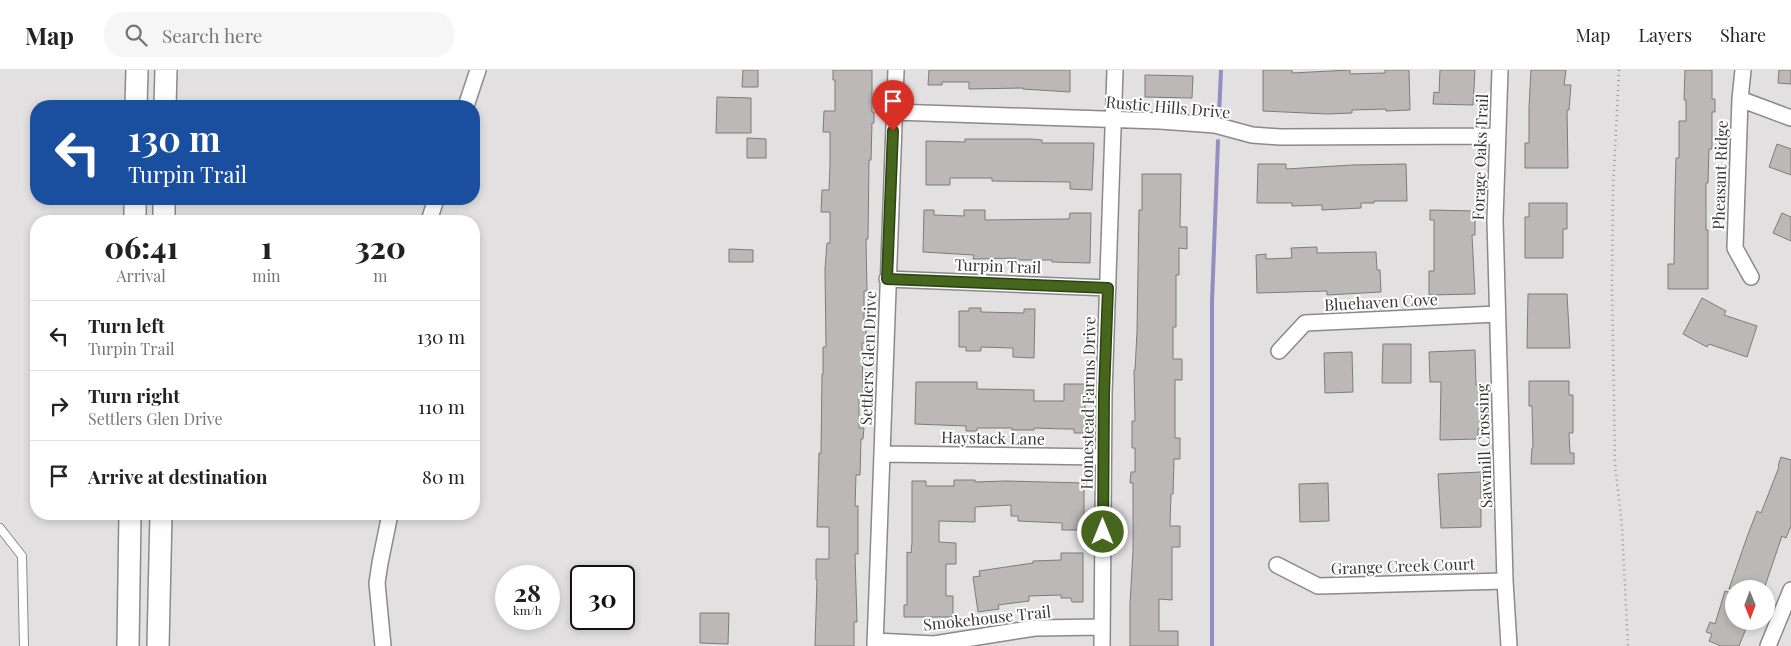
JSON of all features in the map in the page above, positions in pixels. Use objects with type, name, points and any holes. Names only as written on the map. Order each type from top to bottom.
[{"type":"main road","points":[[136,100],[137,70]]},
{"type":"main road","points":[[165,100],[166,70]]},
{"type":"main road","points":[[128,646],[130,520]]},
{"type":"main road","points":[[158,646],[161,520]]},
{"type":"street","points":[[468,100],[478,70]]},
{"type":"street","name":"Settlers Glen Drive","points":[[875,644],[896,70]]},
{"type":"street","name":"Homestead Farms Drive","points":[[1102,646],[1104,457],[1115,70]]},
{"type":"street","name":"Forage Oaks Trail","points":[[1495,245],[1500,70]]},
{"type":"street","name":"Pheasant Ridge","points":[[1743,70],[1740,99],[1735,248],[1751,277]]},
{"type":"street","points":[[1740,99],[1791,118]]},
{"type":"street","name":"Rustic Hills Drive","points":[[894,112],[1113,118],[1215,125],[1252,135],[1280,137],[1497,136]]},
{"type":"street","name":"Sawmill Crossing","points":[[1495,245],[1505,581],[1509,646]]},
{"type":"street","name":"Turpin Trail","points":[[887,279],[1108,288]]},
{"type":"street","name":"Bluehaven Cove","points":[[1279,351],[1306,323],[1497,314]]},
{"type":"street","name":"Haystack Lane","points":[[883,454],[1104,457]]},
{"type":"street","points":[[383,646],[377,583],[389,520]]},
{"type":"street","name":"Grange Creek Court","points":[[1278,565],[1318,586],[1505,581]]},
{"type":"street","points":[[1768,646],[1791,590]]},
{"type":"street","name":"Smokehouse Trail","points":[[875,644],[934,644],[1035,628],[1102,627]]},
{"type":"lane","points":[[0,528],[22,556],[24,646]]},
{"type":"path","points":[[1619,70],[1612,190],[1612,284],[1616,464],[1622,527],[1628,646]]},
{"type":"building","points":[[743,70],[758,70],[758,87],[742,87]]},
{"type":"building","points":[[833,70],[872,70],[872,112],[874,112],[871,160],[869,160],[868,239],[866,239],[867,291],[864,291],[866,343],[862,343],[863,396],[859,396],[859,428],[864,428],[863,439],[861,439],[860,475],[856,475],[855,506],[858,506],[858,554],[855,554],[857,622],[854,622],[854,646],[815,646],[816,559],[829,559],[829,527],[817,527],[819,453],[821,453],[823,347],[826,347],[825,269],[827,243],[830,243],[830,212],[821,212],[822,190],[829,190],[830,164],[830,132],[823,132],[824,111],[835,111],[835,80],[833,80]]},
{"type":"building","points":[[929,70],[1070,70],[1070,92],[1023,88],[969,89],[969,82],[942,82],[942,85],[928,85]]},
{"type":"building","points":[[1263,70],[1292,70],[1292,73],[1350,70],[1350,74],[1385,73],[1385,70],[1409,70],[1410,110],[1352,110],[1352,113],[1327,114],[1263,111]]},
{"type":"building","points":[[1440,70],[1475,70],[1473,105],[1433,104],[1434,92],[1439,93]]},
{"type":"building","points":[[1531,70],[1566,70],[1564,85],[1571,85],[1569,110],[1567,110],[1568,168],[1525,168],[1525,143],[1529,143]]},
{"type":"building","points":[[1685,70],[1712,70],[1712,99],[1715,99],[1715,112],[1712,112],[1712,149],[1709,149],[1708,183],[1706,183],[1708,289],[1668,289],[1668,264],[1674,264],[1676,158],[1679,158],[1679,121],[1686,121],[1686,100],[1684,100]]},
{"type":"building","points":[[1779,70],[1791,70],[1791,84],[1778,83]]},
{"type":"building","points":[[1145,75],[1193,76],[1192,98],[1145,97]]},
{"type":"building","points":[[717,97],[751,98],[751,133],[716,133]]},
{"type":"building","points":[[747,138],[766,139],[766,158],[747,158]]},
{"type":"building","points":[[965,139],[1031,139],[1042,140],[1042,143],[1094,143],[1092,190],[1070,189],[1070,182],[992,181],[992,178],[950,178],[950,185],[926,185],[926,141],[965,142]]},
{"type":"building","points":[[1777,144],[1791,149],[1791,175],[1769,167]]},
{"type":"building","points":[[1258,164],[1286,164],[1286,169],[1406,164],[1407,201],[1374,201],[1374,203],[1361,203],[1361,208],[1322,210],[1322,205],[1292,206],[1292,203],[1257,203]]},
{"type":"building","points":[[1142,174],[1181,174],[1180,227],[1187,227],[1187,249],[1179,248],[1179,275],[1176,275],[1176,327],[1173,327],[1173,359],[1182,359],[1182,380],[1175,380],[1175,438],[1180,438],[1180,459],[1174,459],[1170,526],[1180,526],[1180,547],[1172,547],[1172,600],[1159,599],[1159,631],[1178,631],[1178,646],[1130,646],[1133,483],[1130,483],[1131,472],[1135,472],[1135,448],[1132,448],[1132,421],[1135,421],[1134,370],[1137,332],[1139,210],[1142,210]]},
{"type":"building","points":[[1529,203],[1567,203],[1567,229],[1563,229],[1563,258],[1525,258],[1525,217],[1529,217]]},
{"type":"building","points":[[924,210],[934,210],[934,215],[964,216],[964,210],[985,210],[985,220],[1069,219],[1070,213],[1091,213],[1090,263],[1016,260],[1016,258],[973,259],[974,255],[923,252]]},
{"type":"building","points":[[1430,210],[1475,211],[1475,235],[1472,235],[1475,294],[1429,295],[1429,271],[1434,271],[1434,220],[1430,220]]},
{"type":"building","points":[[1782,213],[1791,217],[1791,241],[1773,233]]},
{"type":"building","points":[[1317,247],[1317,253],[1376,252],[1377,270],[1380,270],[1381,292],[1327,295],[1327,291],[1257,293],[1256,255],[1266,254],[1266,259],[1292,258],[1291,248]]},
{"type":"building","points":[[729,249],[753,250],[753,262],[729,262]]},
{"type":"building","points":[[1528,294],[1567,294],[1570,348],[1527,348]]},
{"type":"building","points":[[1702,298],[1726,311],[1724,315],[1757,326],[1747,357],[1709,344],[1707,347],[1683,334]]},
{"type":"building","points":[[969,308],[981,308],[981,312],[1024,313],[1024,309],[1035,309],[1034,358],[1013,357],[1013,348],[981,347],[981,351],[966,351],[966,347],[959,347],[959,311],[969,311]]},
{"type":"building","points":[[1383,344],[1411,344],[1411,383],[1382,383]]},
{"type":"building","points":[[1475,350],[1476,385],[1480,385],[1481,429],[1478,429],[1478,439],[1440,440],[1441,382],[1430,382],[1429,352]]},
{"type":"building","points":[[1352,352],[1353,392],[1325,393],[1324,353]]},
{"type":"building","points":[[1529,381],[1569,381],[1569,395],[1573,395],[1573,433],[1569,433],[1570,453],[1574,453],[1574,464],[1531,464],[1533,448],[1532,406],[1529,406]]},
{"type":"building","points":[[916,382],[977,382],[977,389],[1034,390],[1034,401],[1064,401],[1064,384],[1085,384],[1085,433],[1074,433],[1074,429],[1034,428],[1034,430],[1012,430],[1012,428],[977,428],[977,431],[966,431],[966,426],[915,424]]},
{"type":"building","points":[[1781,457],[1791,460],[1791,526],[1786,538],[1782,536],[1767,580],[1732,580],[1757,511],[1761,513]]},
{"type":"building","points":[[1481,472],[1481,527],[1441,528],[1438,474]]},
{"type":"building","points":[[954,480],[975,480],[975,482],[1084,483],[1084,530],[1062,530],[1062,523],[1018,521],[1018,516],[1011,516],[1011,505],[975,507],[975,522],[939,521],[939,542],[956,543],[956,564],[946,564],[946,596],[953,596],[953,617],[904,617],[904,605],[907,605],[907,552],[911,553],[912,542],[912,481],[926,481],[926,486],[954,486]]},
{"type":"building","points":[[1328,483],[1329,521],[1300,522],[1299,484]]},
{"type":"building","points":[[1061,553],[1083,553],[1083,602],[1072,602],[1071,598],[1061,598],[1061,595],[1029,596],[1029,601],[998,605],[999,609],[978,612],[973,577],[980,576],[979,571],[1033,563],[1033,561],[1061,560]]},
{"type":"building","points":[[1725,591],[1725,630],[1745,630],[1739,646],[1721,646],[1709,641],[1712,634],[1706,632],[1710,622],[1715,624]]},
{"type":"building","points":[[700,613],[729,613],[728,644],[700,643]]},
{"type":"waterway","points":[[1219,116],[1221,70]]},
{"type":"waterway","points":[[1212,646],[1212,302],[1218,141]]},
{"type":"route","points":[[893,131],[887,279],[1108,288],[1104,394],[1103,532]]}]
